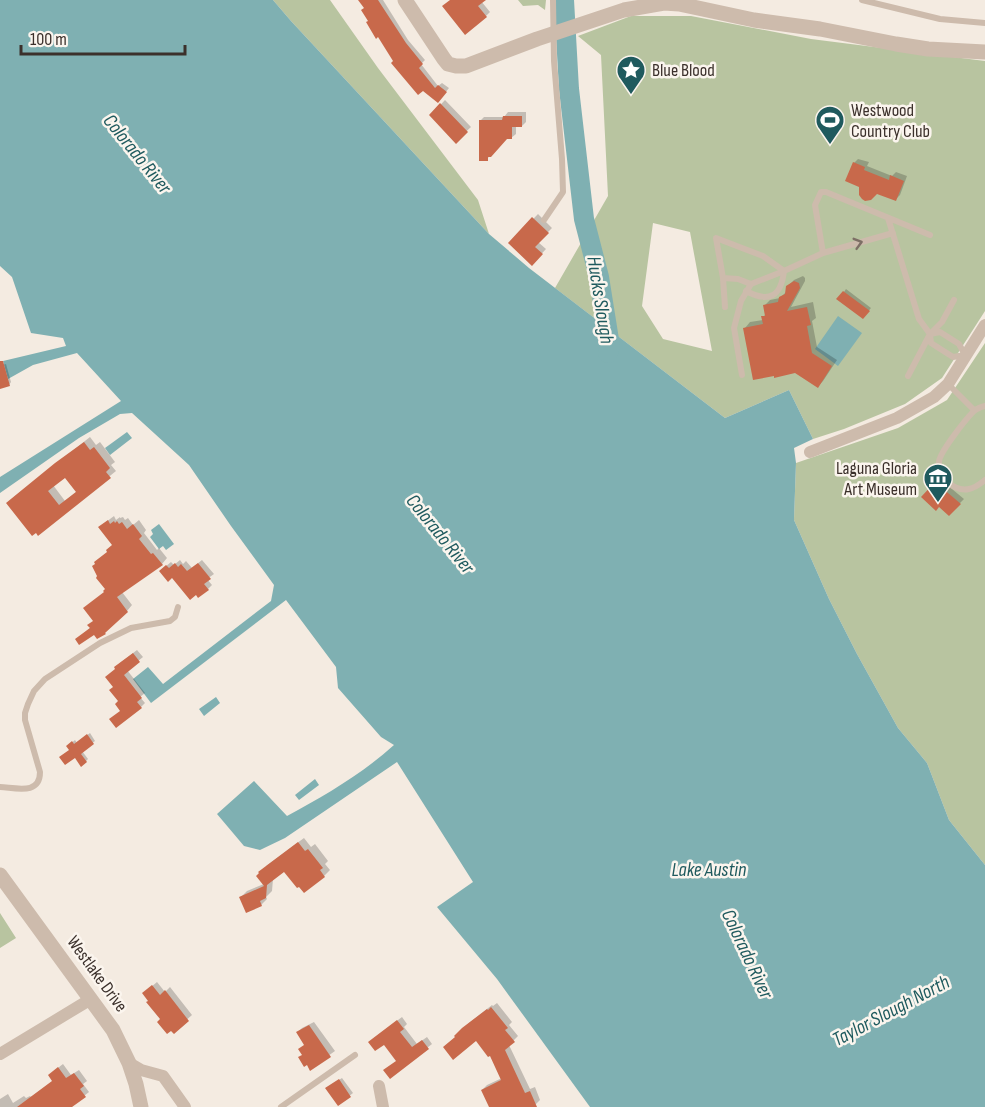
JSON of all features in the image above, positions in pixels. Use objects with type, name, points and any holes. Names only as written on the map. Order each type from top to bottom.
[{"type":"street","points":[[405,0],[444,59],[448,64],[456,66],[466,66],[482,61],[632,4],[664,3],[928,49],[985,51]]},
{"type":"street","points":[[810,452],[897,418],[934,397],[948,384],[985,325]]},
{"type":"street","name":"Westlake Drive","points":[[0,875],[113,1030],[129,1063],[141,1107]]},
{"type":"street","points":[[0,1054],[91,999]]},
{"type":"street","points":[[129,1063],[141,1070],[163,1076],[185,1107]]},
{"type":"street","points":[[379,1086],[383,1107]]},
{"type":"lane","points":[[544,220],[563,192],[553,0]]},
{"type":"lane","points":[[862,0],[940,19],[985,23]]},
{"type":"lane","points":[[823,253],[815,205],[821,192],[826,192],[930,235]]},
{"type":"lane","points":[[888,218],[919,319],[930,334],[932,343],[953,357],[965,355],[959,344],[940,332],[930,334]]},
{"type":"lane","points":[[742,375],[734,328],[741,301],[751,284],[823,253],[893,233]]},
{"type":"lane","points":[[725,306],[716,238],[763,256],[784,271]]},
{"type":"lane","points":[[746,291],[758,298],[768,297],[778,292],[783,283],[784,271]]},
{"type":"lane","points":[[723,278],[738,279],[751,284]]},
{"type":"lane","points":[[908,376],[930,334],[942,322],[954,300]]},
{"type":"lane","points":[[948,384],[974,410]]},
{"type":"lane","points":[[985,406],[974,410],[945,448],[939,461],[942,476],[959,489],[972,489],[985,480]]},
{"type":"lane","points":[[0,787],[31,789],[40,779],[25,712],[34,691],[45,679],[100,643],[131,628],[170,621],[175,617],[178,607]]},
{"type":"lane","points":[[281,1107],[355,1055]]},
{"type":"green space","points":[[273,0],[330,0],[378,68],[478,200],[489,234],[291,21]]},
{"type":"green space","points":[[518,0],[546,0],[545,10],[538,5],[523,6]]},
{"type":"green space","name":"Westwood Country Club","points":[[631,16],[691,16],[811,39],[985,61],[985,311],[942,378],[905,404],[813,439],[789,390],[725,418],[555,288],[608,196],[601,55],[578,36]],"holes":[[[653,223],[690,232],[712,351],[663,339],[642,306]]]},
{"type":"green space","points":[[985,343],[985,865],[949,820],[927,763],[898,728],[857,654],[829,599],[794,520],[796,463],[898,428],[947,400]]},
{"type":"green space","points":[[0,913],[16,938],[0,948]]},
{"type":"water","name":"Lake Austin","points":[[0,0],[273,0],[489,234],[529,268],[725,418],[789,390],[813,439],[794,448],[796,463],[794,520],[829,599],[857,654],[898,728],[927,763],[949,820],[985,865],[985,1107],[590,1107],[497,979],[437,907],[473,882],[397,762],[285,838],[260,850],[244,846],[217,814],[254,781],[287,816],[342,784],[369,766],[394,745],[381,737],[338,688],[336,667],[286,600],[151,703],[133,679],[148,667],[163,684],[271,601],[274,585],[189,465],[132,413],[120,414],[79,438],[0,493],[0,477],[121,401],[77,353],[33,365],[8,379],[3,361],[66,346],[63,338],[31,333],[12,277],[0,266]]},
{"type":"water","points":[[838,316],[862,333],[838,366],[815,349]]},
{"type":"water","points":[[127,432],[132,438],[110,455],[105,448]]},
{"type":"water","points":[[159,524],[174,544],[166,550],[163,546],[159,549],[150,537],[153,534],[151,530]]},
{"type":"water","points":[[216,697],[220,703],[204,716],[199,709]]},
{"type":"water","points":[[315,779],[319,785],[299,800],[295,795]]},
{"type":"building","points":[[358,0],[378,0],[406,43],[423,64],[419,68],[435,88],[438,85],[447,92],[438,103],[423,91],[418,95],[391,63],[393,61],[366,22],[368,21],[361,10],[364,8]]},
{"type":"building","points":[[450,0],[486,0],[478,6],[487,17],[465,35],[442,6]]},
{"type":"building","points":[[440,103],[468,132],[456,144],[429,115]]},
{"type":"building","points":[[503,116],[522,116],[522,127],[512,127],[512,139],[507,139],[491,157],[488,157],[488,161],[479,161],[479,120],[502,120]]},
{"type":"building","points":[[853,162],[865,167],[864,170],[889,180],[890,175],[904,181],[896,201],[877,194],[871,200],[862,199],[859,195],[859,187],[845,181]]},
{"type":"building","points":[[532,217],[549,233],[535,247],[543,254],[532,266],[508,243]]},
{"type":"building","points":[[794,281],[799,283],[800,288],[787,311],[807,307],[811,325],[807,326],[812,353],[832,366],[818,388],[795,373],[753,380],[743,328],[763,324],[761,316],[765,316],[763,305],[778,302],[779,297],[785,294],[786,286]]},
{"type":"building","points":[[843,291],[870,311],[863,319],[836,299]]},
{"type":"building","points":[[0,361],[3,361],[10,386],[0,389]]},
{"type":"building","points":[[84,442],[90,450],[94,447],[110,468],[106,472],[111,478],[38,536],[36,533],[32,536],[6,503]],"holes":[[[65,478],[76,492],[59,505],[48,491]]]},
{"type":"building","points":[[935,482],[961,504],[949,516],[939,507],[936,511],[921,497]]},
{"type":"building","points":[[108,520],[110,524],[114,521],[119,524],[122,522],[127,529],[133,524],[142,536],[139,539],[163,565],[117,597],[128,612],[106,634],[97,639],[94,635],[79,645],[75,639],[90,628],[87,625],[93,621],[83,608],[105,589],[96,578],[92,566],[112,545],[98,527]]},
{"type":"building","points":[[175,563],[178,567],[181,564],[187,571],[198,563],[211,579],[204,584],[209,590],[198,598],[196,595],[190,600],[172,578],[168,582],[159,571],[166,565],[169,568]]},
{"type":"building","points":[[133,653],[140,662],[124,675],[142,698],[137,702],[142,708],[116,728],[109,719],[120,711],[115,704],[118,701],[109,690],[113,687],[105,677]]},
{"type":"building","points":[[87,734],[94,744],[81,754],[87,762],[81,767],[75,758],[65,765],[59,757],[69,750],[66,746],[72,741],[74,744]]},
{"type":"building","points":[[298,842],[305,851],[308,849],[323,868],[320,870],[325,877],[304,893],[284,872],[267,885],[266,898],[260,901],[262,906],[246,913],[239,897],[264,886],[256,876],[258,872]]},
{"type":"building","points":[[152,985],[160,995],[165,990],[189,1021],[174,1034],[171,1031],[167,1034],[157,1022],[160,1019],[146,1002],[148,1001],[142,993]]},
{"type":"building","points":[[491,1007],[508,1028],[505,1030],[515,1042],[505,1050],[525,1093],[530,1091],[537,1107],[489,1107],[481,1090],[501,1080],[490,1056],[488,1057],[476,1041],[453,1060],[443,1047],[462,1028]]},
{"type":"building","points":[[397,1020],[404,1029],[400,1032],[412,1047],[422,1040],[429,1049],[390,1079],[383,1070],[396,1061],[384,1045],[375,1051],[368,1042]]},
{"type":"building","points":[[309,1025],[331,1057],[310,1071],[307,1065],[304,1067],[298,1057],[302,1055],[298,1049],[304,1045],[296,1032]]},
{"type":"building","points":[[58,1067],[66,1078],[74,1073],[84,1086],[80,1089],[86,1097],[72,1107],[17,1107],[52,1081],[48,1075]]},
{"type":"building","points":[[339,1079],[351,1097],[338,1106],[325,1088]]},
{"type":"waterway","name":"Hucks Slough","points":[[564,0],[569,89],[584,219],[599,277],[610,346],[608,353]]},
{"type":"place","name":"Blue Blood","points":[[631,96]]},
{"type":"place","name":"Westwood Country Club","points":[[830,146]]},
{"type":"place","name":"Laguna Gloria Art Museum","points":[[938,504]]},
{"type":"water label","name":"Colorado River","points":[[137,154]]},
{"type":"water label","name":"Colorado River","points":[[440,534]]},
{"type":"water label","name":"Colorado River","points":[[747,954]]},
{"type":"water label","name":"Taylor Slough North","points":[[891,1011]]}]
